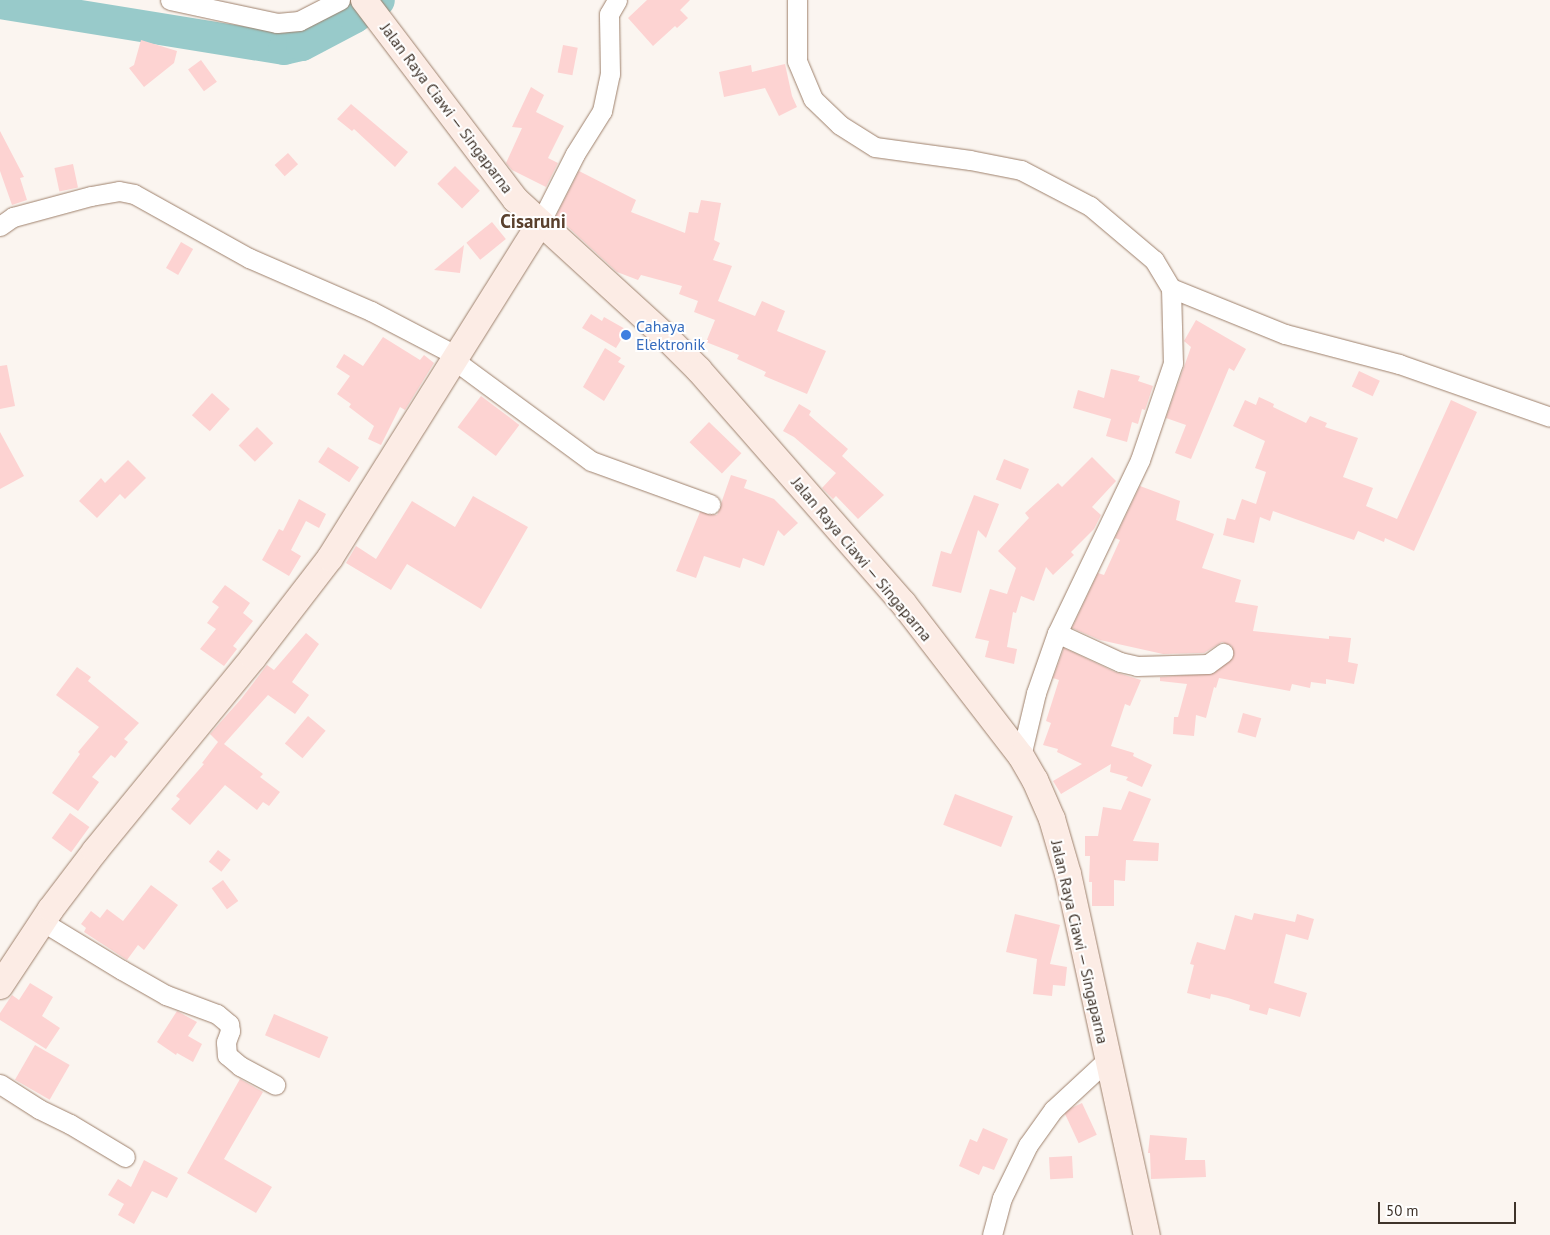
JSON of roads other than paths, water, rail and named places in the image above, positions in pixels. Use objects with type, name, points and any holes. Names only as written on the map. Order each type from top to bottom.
[{"type":"main road","name":"Jalan Raya Ciawi — Singaparna","points":[[372,9],[515,199],[663,334],[699,370],[903,604],[1021,756],[1035,780],[1052,820],[1068,874],[1107,1060],[1147,1235]]},
{"type":"main road","points":[[0,986],[43,922],[95,851],[247,665],[330,558],[540,223]]},
{"type":"street","points":[[170,0],[277,23],[299,21],[340,0]]},
{"type":"street","points":[[540,223],[575,154],[602,111],[610,74],[609,14],[617,0]]},
{"type":"street","points":[[797,0],[797,62],[813,99],[840,125],[875,147],[970,160],[1021,170],[1090,206],[1154,260],[1172,288],[1173,363],[1140,460],[1057,633],[1036,693],[1021,756]]},
{"type":"street","points":[[0,226],[13,217],[91,196],[119,190],[134,194],[249,258],[370,311],[456,358],[591,461],[710,504]]},
{"type":"street","points":[[1172,288],[1285,334],[1399,364],[1550,416]]},
{"type":"street","points":[[1057,633],[1120,662],[1137,666],[1208,664],[1223,653]]},
{"type":"street","points":[[43,922],[166,995],[217,1014],[229,1024],[230,1031],[226,1042],[227,1055],[240,1066],[275,1085]]},
{"type":"street","points":[[992,1235],[1002,1198],[1028,1145],[1053,1110],[1107,1060]]},
{"type":"street","points":[[0,1084],[39,1109],[70,1124],[124,1157]]},
{"type":"waterway","points":[[0,3],[284,49],[302,45],[355,17],[379,0]]},
{"type":"place","name":"Cahaya Elektronik","points":[[626,335]]},
{"type":"district","name":"Cisaruni","points":[[533,222]]}]
